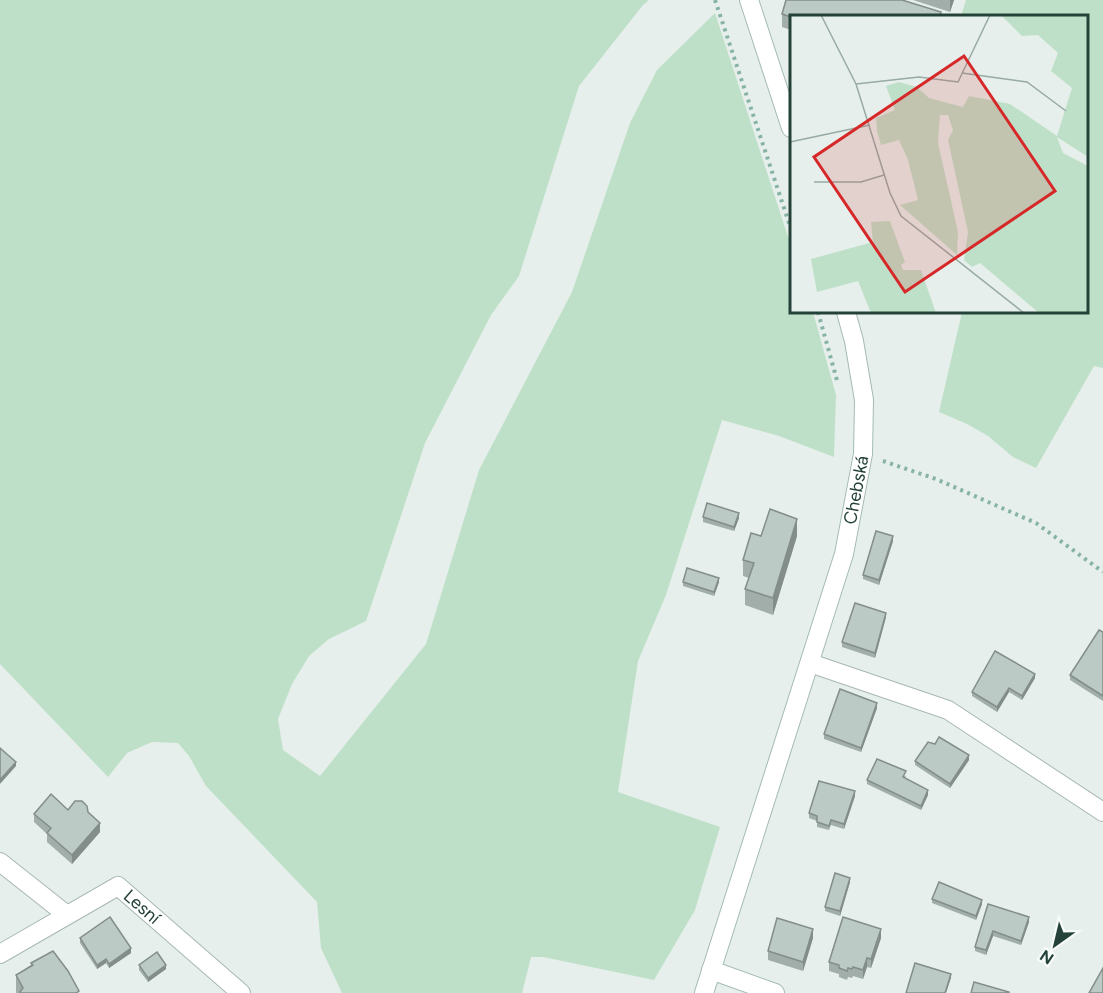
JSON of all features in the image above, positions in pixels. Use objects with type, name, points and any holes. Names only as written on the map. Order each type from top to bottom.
[{"type":"street","points":[[749,0],[790,125]]},
{"type":"street","name":"Chebská","points":[[704,993],[844,554],[863,454],[864,400],[854,341],[847,314]]},
{"type":"street","points":[[810,663],[948,710],[1103,812]]},
{"type":"street","points":[[0,862],[67,915]]},
{"type":"street","name":"Lesní","points":[[0,954],[118,886],[241,993]]},
{"type":"street","points":[[711,970],[775,993]]},
{"type":"path","points":[[716,0],[790,225]]},
{"type":"path","points":[[819,314],[839,388]]},
{"type":"path","points":[[863,454],[936,479],[1036,523],[1103,572]]},
{"type":"green space","points":[[0,0],[649,0],[579,86],[519,276],[491,315],[425,443],[366,621],[329,639],[309,656],[292,684],[278,719],[283,750],[320,776],[426,644],[479,470],[572,292],[630,123],[657,70],[715,13],[790,243],[790,314],[814,314],[836,395],[834,457],[779,436],[722,420],[666,595],[638,661],[618,792],[720,827],[695,910],[654,980],[543,957],[531,957],[522,993],[342,993],[321,948],[317,902],[206,786],[189,756],[178,743],[152,742],[127,753],[108,777],[0,664]]},
{"type":"green space","points":[[966,0],[1103,0],[1103,368],[1094,366],[1036,468],[1013,457],[988,436],[939,412],[962,314],[1088,314],[1088,15],[961,15]]},
{"type":"building","points":[[786,0],[902,0],[941,12],[940,15],[790,17],[782,14]]},
{"type":"building","points":[[707,503],[739,513],[734,527],[703,517]]},
{"type":"building","points":[[770,509],[797,519],[773,598],[745,589],[754,563],[743,560],[751,533],[761,536]]},
{"type":"building","points":[[876,531],[893,536],[879,580],[863,575]]},
{"type":"building","points":[[687,568],[719,578],[714,592],[683,582]]},
{"type":"building","points":[[855,603],[886,613],[875,653],[842,642]]},
{"type":"building","points":[[1099,630],[1103,632],[1103,696],[1070,675]]},
{"type":"building","points":[[995,651],[1035,674],[1022,696],[1009,688],[997,707],[972,692]]},
{"type":"building","points":[[840,689],[877,703],[861,748],[824,734]]},
{"type":"building","points":[[939,737],[969,755],[950,784],[915,761],[928,742],[935,744]]},
{"type":"building","points":[[0,748],[16,762],[0,780]]},
{"type":"building","points":[[877,759],[906,771],[903,777],[928,790],[921,806],[867,780]]},
{"type":"building","points":[[819,781],[855,791],[844,824],[831,820],[829,826],[817,822],[817,816],[809,813]]},
{"type":"building","points":[[51,794],[68,810],[75,801],[82,801],[87,806],[88,812],[100,823],[72,855],[47,833],[51,828],[34,814]]},
{"type":"building","points":[[835,873],[850,878],[840,911],[825,907]]},
{"type":"building","points":[[939,882],[982,900],[976,916],[932,899]]},
{"type":"building","points":[[988,904],[1029,917],[1021,941],[993,931],[986,950],[975,947]]},
{"type":"building","points":[[110,917],[131,948],[109,964],[106,959],[97,965],[80,938]]},
{"type":"building","points":[[843,917],[881,929],[871,959],[867,958],[863,970],[853,967],[848,968],[847,971],[829,962]]},
{"type":"building","points":[[777,918],[813,929],[803,962],[768,951]]},
{"type":"building","points":[[53,951],[79,991],[76,993],[20,993],[23,988],[16,975],[33,965],[31,963]]},
{"type":"building","points":[[157,952],[166,965],[148,978],[139,965]]},
{"type":"building","points":[[915,963],[951,974],[945,993],[906,993]]},
{"type":"building","points":[[1103,968],[1103,993],[1089,993]]},
{"type":"building","points":[[974,982],[1009,992],[1009,993],[971,993]]}]
